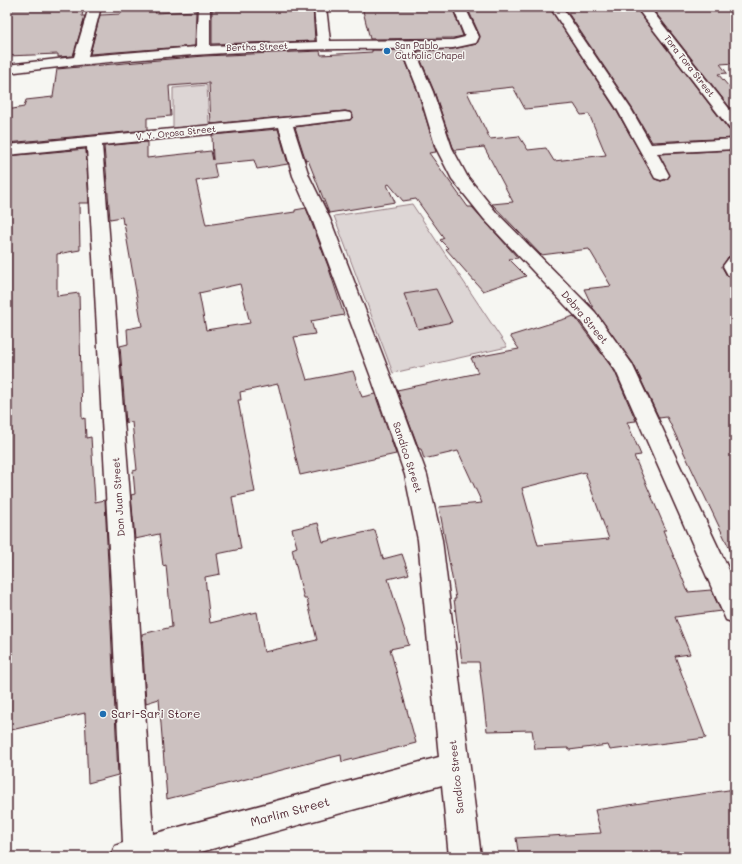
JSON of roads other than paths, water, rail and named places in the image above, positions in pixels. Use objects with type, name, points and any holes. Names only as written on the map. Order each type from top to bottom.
[{"type":"street","points":[[80,59],[95,7]]},
{"type":"street","points":[[203,50],[204,7]]},
{"type":"street","points":[[320,7],[324,45]]},
{"type":"street","name":"Bertha Street","points":[[7,68],[80,59],[203,50],[324,45],[462,43],[471,40],[472,37],[459,7]]},
{"type":"street","points":[[556,7],[624,109],[662,175]]},
{"type":"street","name":"Tora Tora Street","points":[[642,7],[735,126]]},
{"type":"street","name":"Debra Street","points":[[406,44],[425,91],[446,153],[460,179],[492,219],[549,275],[588,318],[607,342],[625,369],[735,611]]},
{"type":"street","name":"V. Y. Orosa Street","points":[[7,150],[345,116]]},
{"type":"street","name":"Sandico Street","points":[[285,123],[301,176],[321,219],[381,377],[416,475],[430,540],[465,857]]},
{"type":"street","name":"Don Juan Street","points":[[94,141],[124,577],[133,855]]},
{"type":"street","points":[[647,148],[735,144]]},
{"type":"street","points":[[735,262],[732,266],[735,271]]},
{"type":"street","name":"Marlim Street","points":[[133,855],[455,767]]},
{"type":"place","name":"San Pablo Catholic Chapel","points":[[387,51]]},
{"type":"place","name":"Sari-Sari Store","points":[[103,714]]}]
